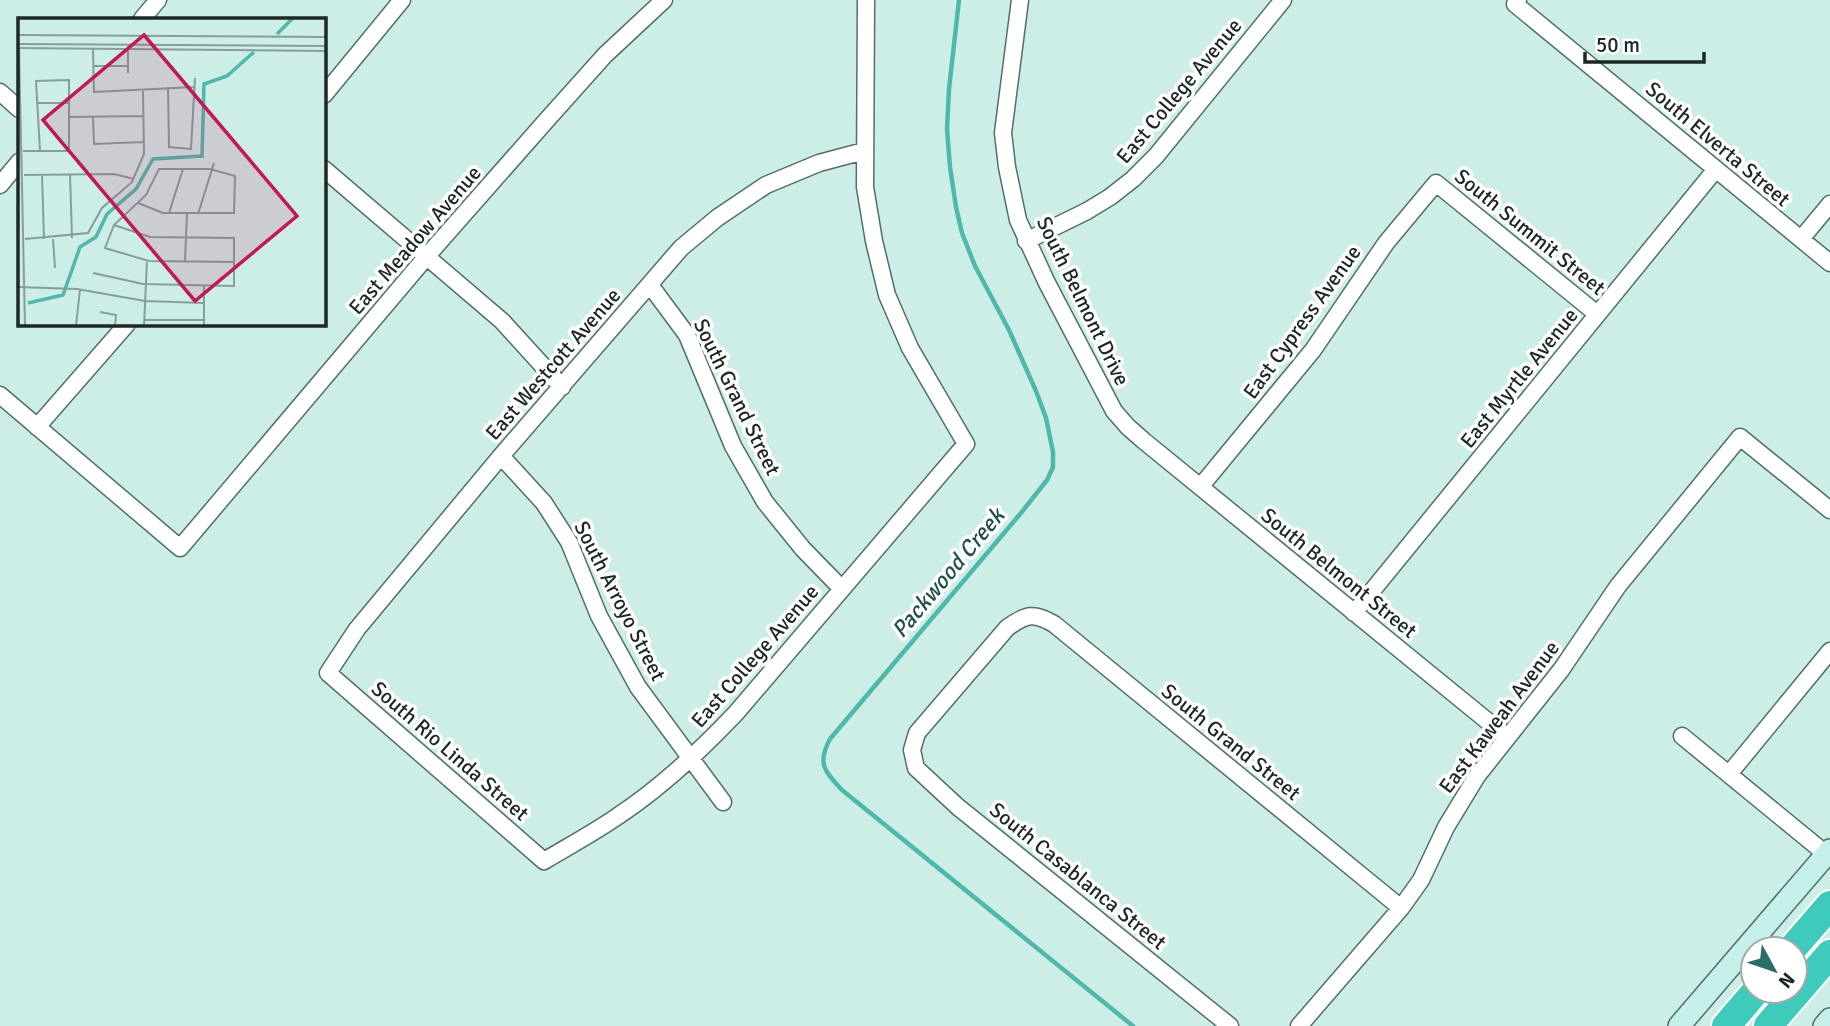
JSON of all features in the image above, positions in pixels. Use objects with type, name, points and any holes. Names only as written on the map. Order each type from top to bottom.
[{"type":"highway","points":[[1804,935],[1830,905]]},
{"type":"highway","points":[[1768,1026],[1830,954]]},
{"type":"highway","points":[[1726,1026],[1744,1005]]},
{"type":"street","points":[[143,18],[158,0]]},
{"type":"street","points":[[326,93],[402,0]]},
{"type":"street","name":"East Meadow Avenue","points":[[37,427],[180,548],[427,256],[605,55],[664,0]]},
{"type":"street","points":[[864,151],[866,0]]},
{"type":"street","name":"South Belmont Drive","points":[[1020,0],[1003,133],[1018,220],[1026,241],[1114,411],[1128,428],[1144,441]]},
{"type":"street","name":"East College Avenue","points":[[1026,241],[1087,211],[1133,179],[1156,156],[1283,0]]},
{"type":"street","name":"South Elverta Street","points":[[1517,2],[1830,263]]},
{"type":"street","points":[[0,92],[18,108]]},
{"type":"street","name":"East Westcott Avenue","points":[[328,673],[357,629],[501,456],[681,248],[717,218],[766,185],[820,163],[864,151]]},
{"type":"street","name":"East College Avenue","points":[[544,861],[618,816],[691,758],[736,713],[966,444],[910,348],[887,295],[865,187],[864,151]]},
{"type":"street","points":[[0,185],[18,163]]},
{"type":"street","name":"East Myrtle Avenue","points":[[1354,613],[1716,169]]},
{"type":"street","points":[[326,171],[502,321],[562,387]]},
{"type":"street","name":"South Summit Street","points":[[1436,183],[1597,314]]},
{"type":"street","name":"East Cypress Avenue","points":[[1201,486],[1313,350],[1386,243],[1436,183]]},
{"type":"street","points":[[1801,239],[1830,204]]},
{"type":"street","name":"South Grand Street","points":[[650,285],[687,334],[733,446],[765,502],[842,589]]},
{"type":"street","points":[[0,396],[37,427],[125,326]]},
{"type":"street","name":"East Kaweah Avenue","points":[[1299,1026],[1422,880],[1446,827],[1477,776],[1561,670],[1618,586],[1740,437],[1830,510]]},
{"type":"street","name":"South Belmont Street","points":[[1144,441],[1507,737]]},
{"type":"street","name":"South Arroyo Street","points":[[501,456],[551,512],[569,542],[599,615],[638,687],[723,802]]},
{"type":"street","name":"South Grand Street","points":[[1030,615],[1042,617],[1054,624],[1401,908]]},
{"type":"street","name":"South Casablanca Street","points":[[1030,615],[1007,628],[917,733],[912,750],[916,768],[958,807],[1230,1026]]},
{"type":"street","points":[[1729,774],[1830,651]]},
{"type":"street","name":"South Rio Linda Street","points":[[328,673],[544,861]]},
{"type":"street","points":[[1679,1026],[1828,852],[1682,736]]},
{"type":"waterway","name":"Packwood Creek","points":[[959,0],[947,129],[956,207],[962,233],[975,266],[1009,330],[1036,391],[1046,418],[1053,452],[1053,467],[1047,480],[1021,513],[830,739],[823,761],[827,772],[842,790],[1133,1026]]}]
